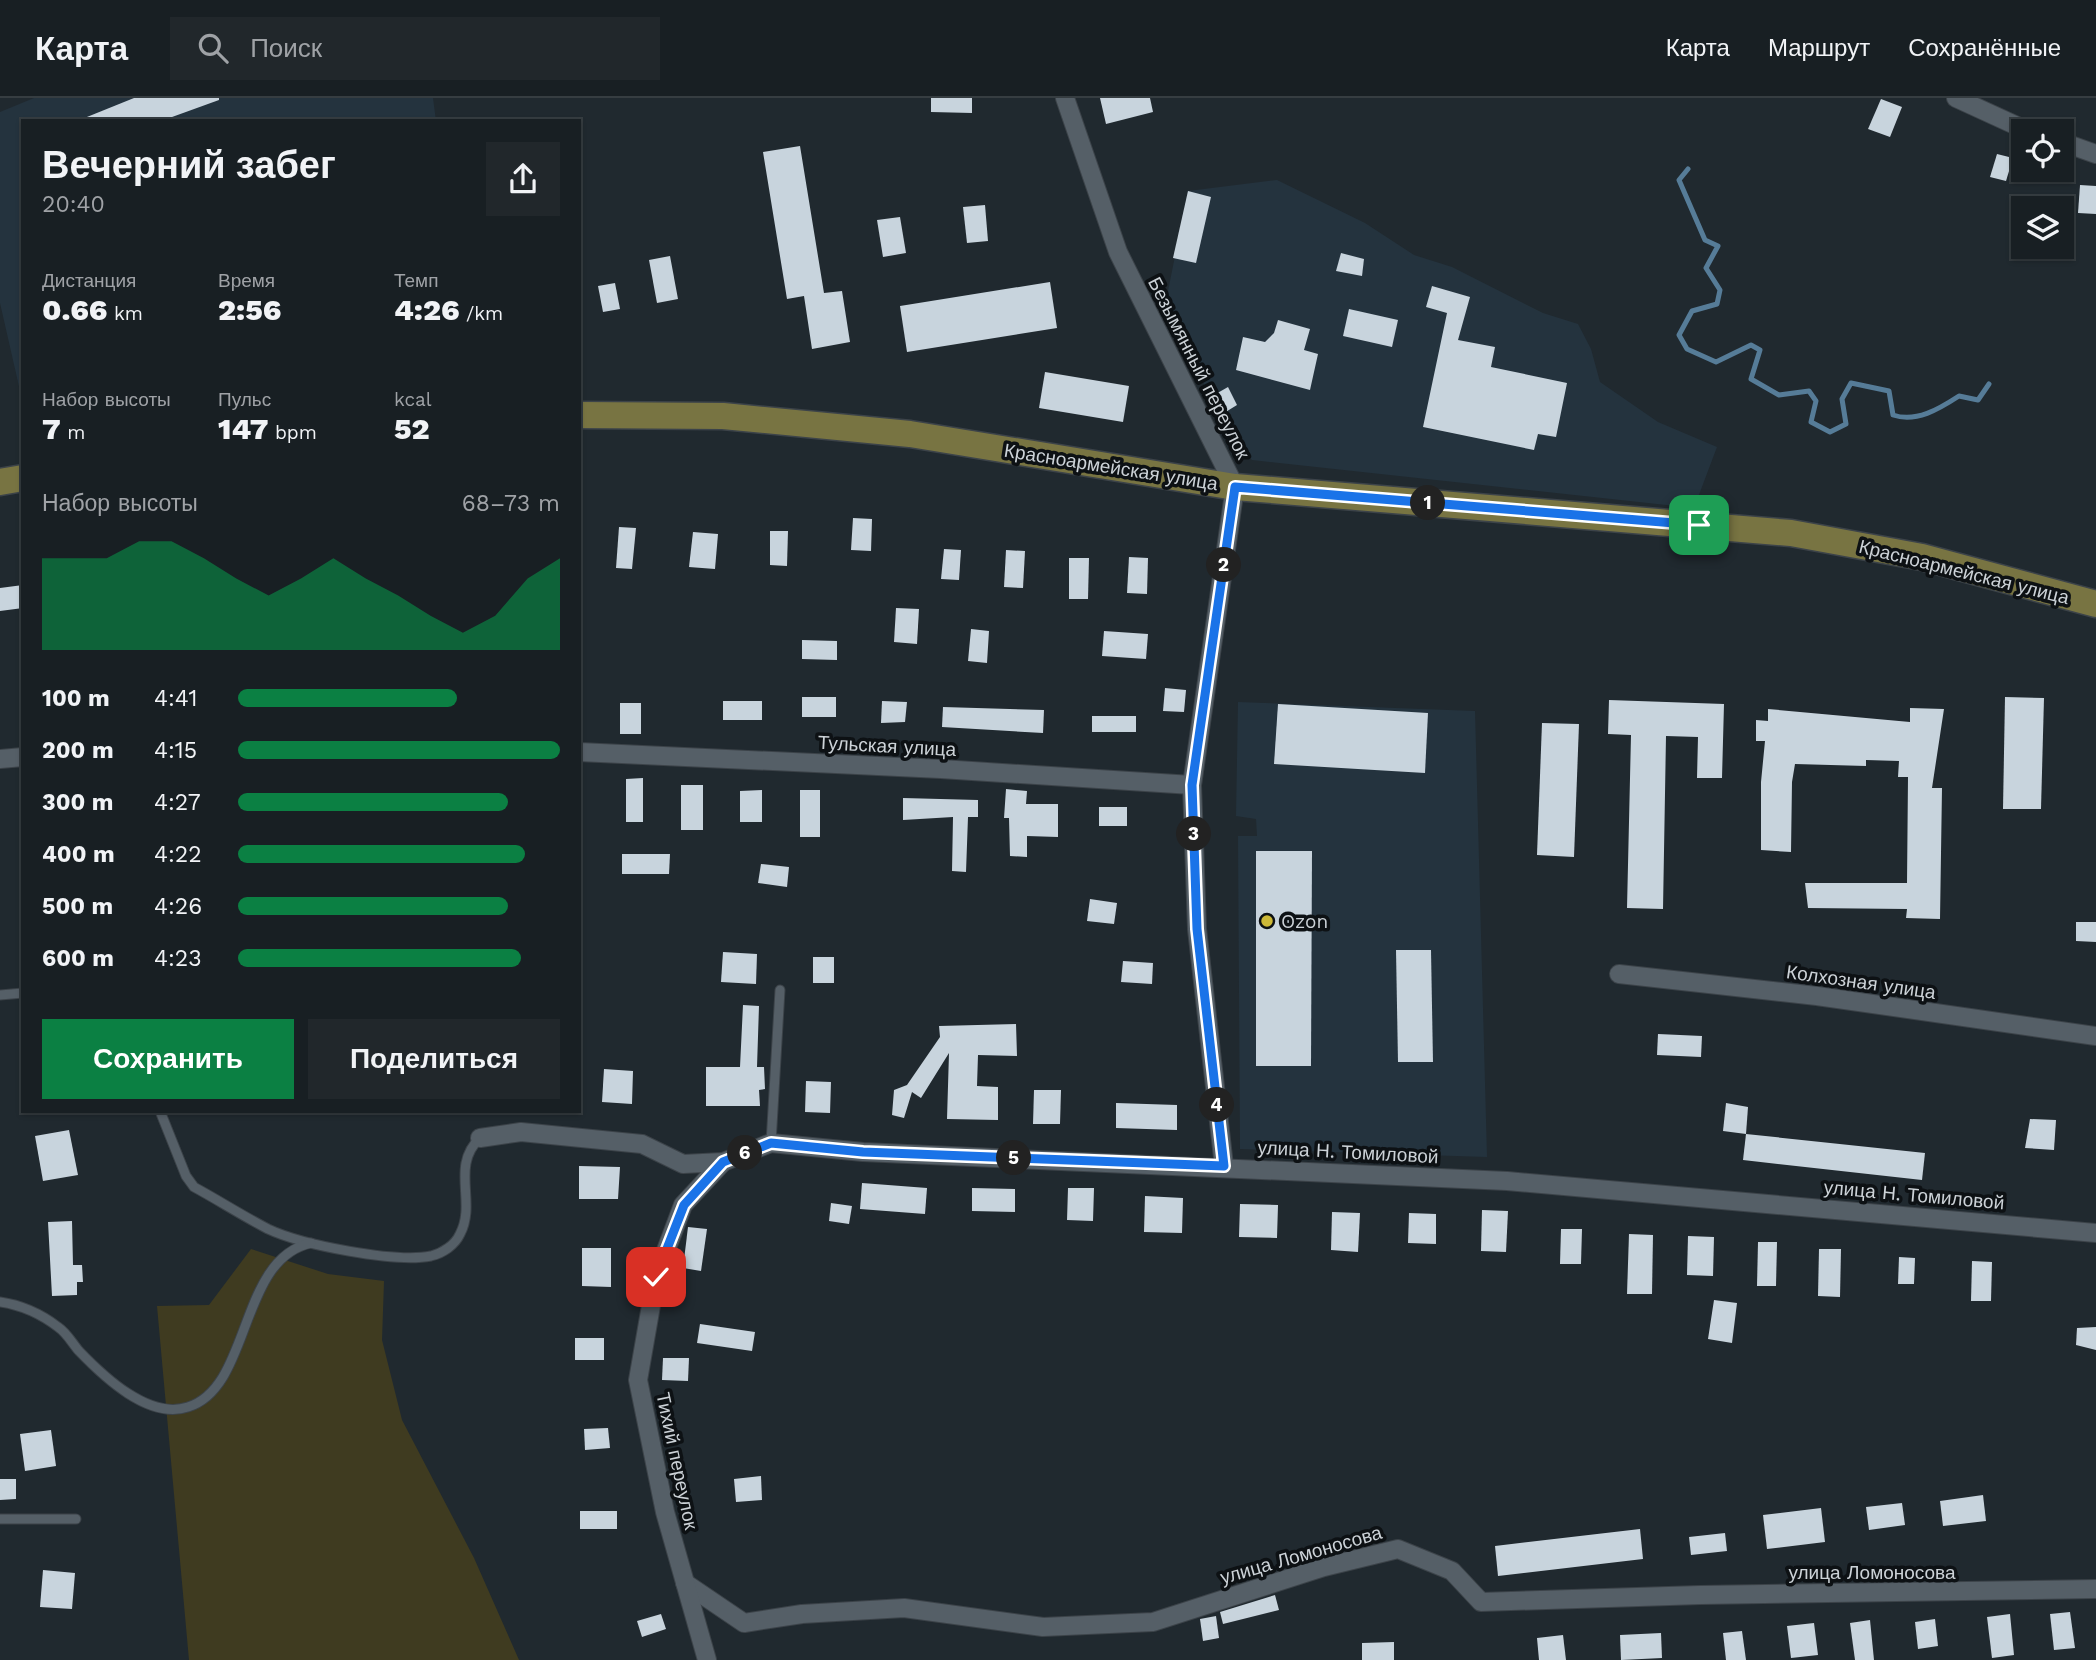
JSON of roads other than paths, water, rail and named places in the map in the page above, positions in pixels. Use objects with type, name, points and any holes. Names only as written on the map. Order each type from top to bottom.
[{"type":"main road","name":"Красноармейская улица","points":[[581,415],[723,416],[910,434],[1235,487],[1791,533],[1922,558],[2096,604]]},
{"type":"main road","points":[[0,482],[21,478]]},
{"type":"street","name":"Безымянный переулок","points":[[1065,98],[1118,252],[1235,487],[1192,785],[1197,929],[1224,1166]]},
{"type":"street","points":[[1956,98],[2011,123]]},
{"type":"street","points":[[2074,146],[2096,154]]},
{"type":"street","name":"Тульская улица","points":[[581,752],[941,769],[1192,785]]},
{"type":"street","points":[[0,759],[21,757]]},
{"type":"street","name":"Колхозная улица","points":[[1619,974],[1817,996],[2096,1036]]},
{"type":"street","name":"улица Н. Томиловой","points":[[480,1138],[521,1132],[642,1144],[683,1164],[723,1162],[771,1143],[863,1152],[1224,1166],[1521,1182],[2096,1233]]},
{"type":"street","name":"Тихий переулок","points":[[707,1660],[664,1512],[638,1380],[656,1277],[684,1205],[723,1162]]},
{"type":"street","name":"улица Ломоносова","points":[[685,1583],[744,1623],[802,1614],[904,1608],[1043,1628],[1153,1622],[1324,1567],[1398,1549],[1452,1571],[1481,1602],[1700,1595],[2096,1589]]},
{"type":"lane","points":[[771,1143],[780,990]]},
{"type":"lane","points":[[0,995],[21,993]]},
{"type":"lane","points":[[161,1113],[186,1176],[194,1186],[270,1230],[337,1250],[419,1257],[444,1250],[456,1243],[466,1219],[463,1168],[471,1146],[480,1138]]},
{"type":"lane","points":[[0,1302],[15,1304],[61,1328],[79,1351],[139,1400],[169,1408],[187,1408],[203,1400],[217,1383],[235,1353],[259,1293],[277,1261],[297,1246],[312,1242]]},
{"type":"lane","points":[[0,1519],[76,1519]]},
{"type":"waterway","points":[[1688,169],[1679,180],[1705,240],[1718,246],[1706,268],[1720,290],[1717,304],[1692,311],[1679,335],[1687,349],[1716,362],[1751,345],[1760,350],[1751,379],[1779,395],[1809,391],[1816,401],[1811,422],[1830,432],[1846,424],[1842,399],[1851,383],[1889,391],[1893,415],[1902,417],[1919,416],[1959,396],[1978,400],[1989,384]]},
{"type":"place","name":"Ozon","points":[[1267,921]]}]
